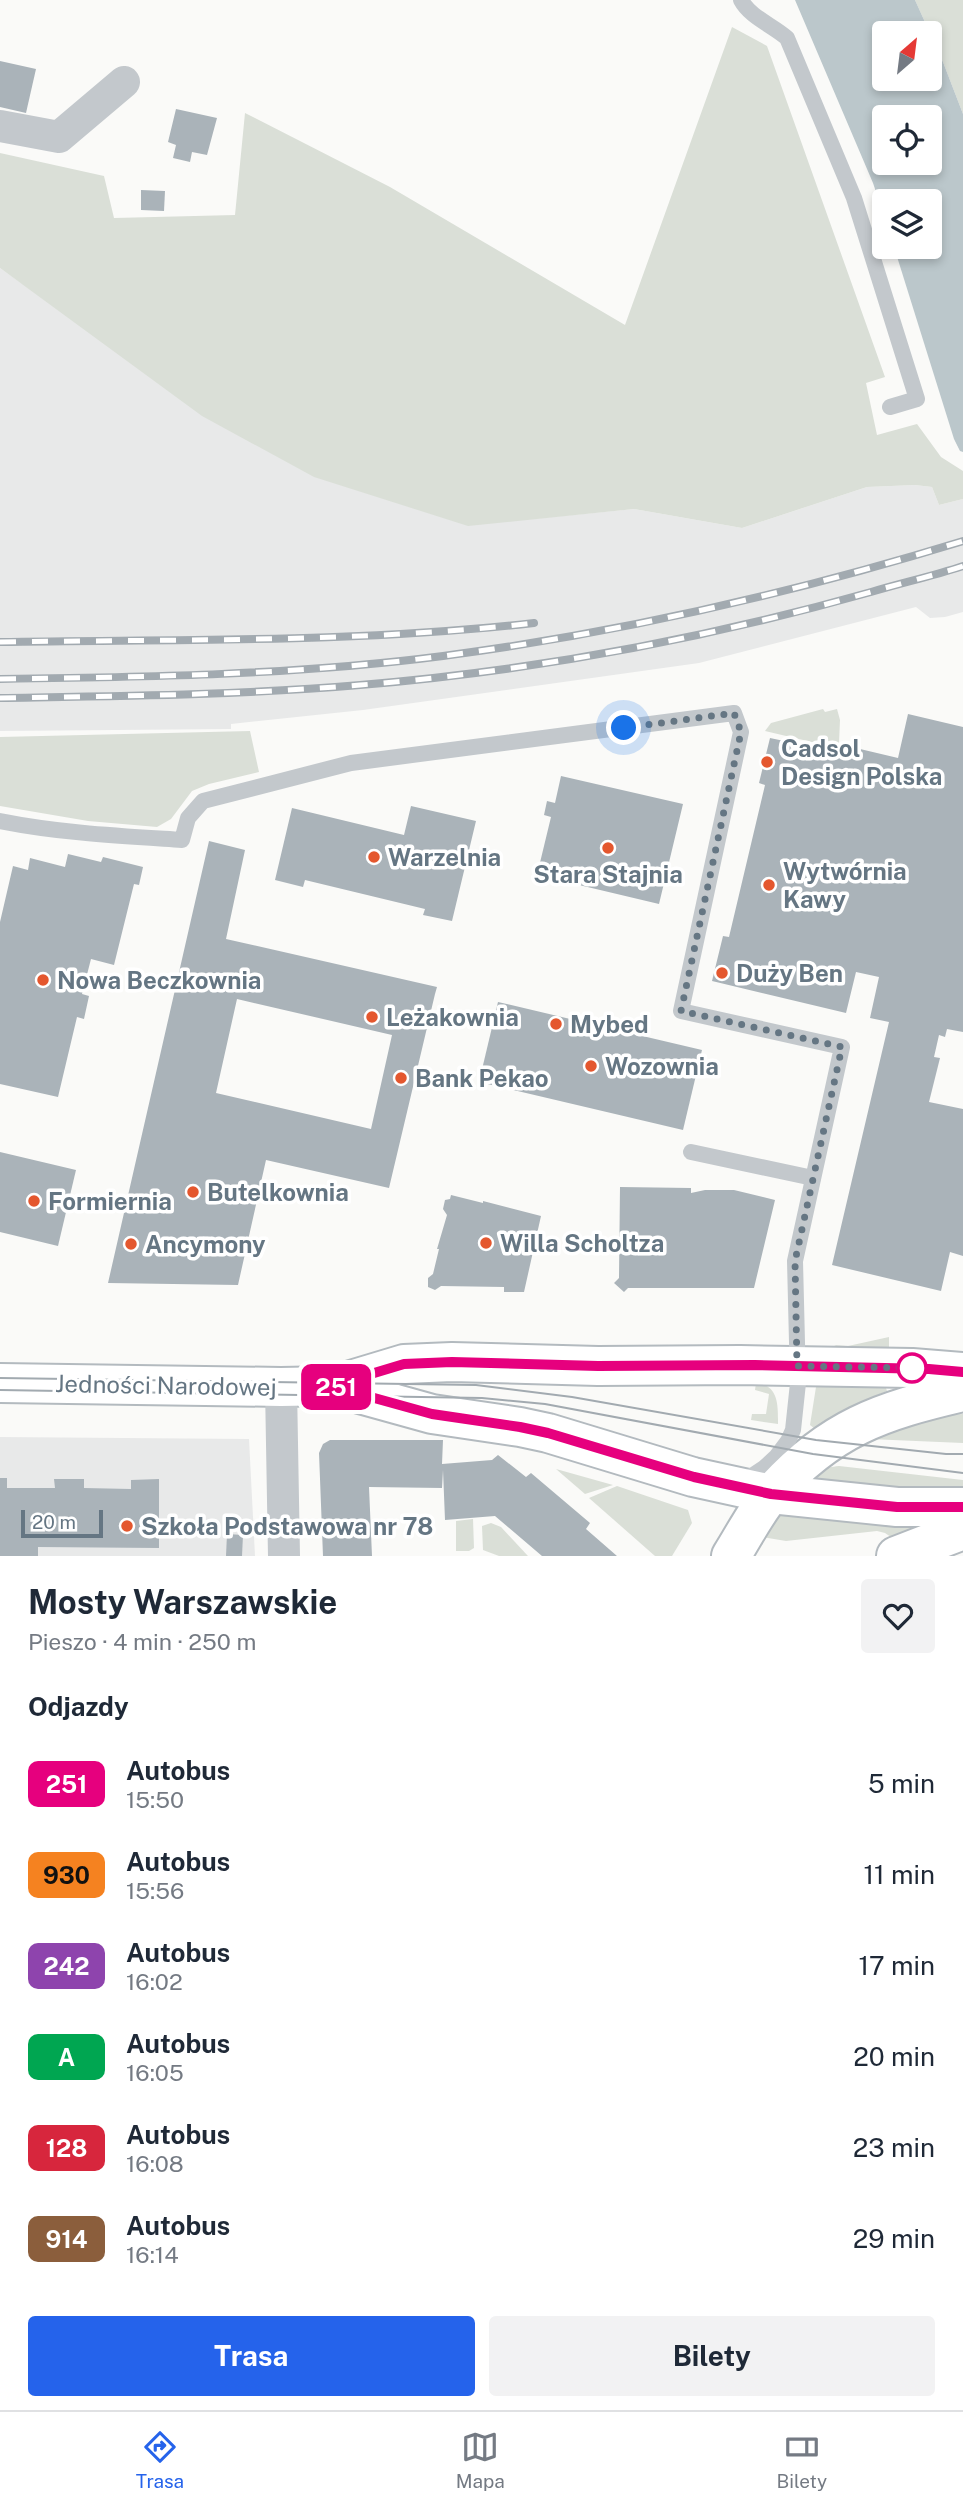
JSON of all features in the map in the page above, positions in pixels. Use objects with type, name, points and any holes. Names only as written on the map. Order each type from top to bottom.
[{"type":"street","points":[[0,126],[58,137],[132,76]]},
{"type":"street","name":"Jedności Narodowej","points":[[0,1383],[331,1386],[404,1364],[437,1362],[598,1366],[797,1366],[963,1372]]},
{"type":"street","name":"Jedności Narodowej","points":[[331,1386],[432,1414],[548,1433],[694,1477],[754,1491],[897,1507],[963,1507]]},
{"type":"street","points":[[281,1387],[284,1556]]},
{"type":"street","points":[[731,1556],[754,1491],[852,1427],[912,1404],[963,1392]]},
{"type":"street","points":[[896,1556],[963,1530]]},
{"type":"lane","points":[[741,0],[758,18],[775,27],[787,38],[854,198],[917,399],[890,407]]},
{"type":"lane","points":[[0,821],[103,835],[182,840],[188,818],[202,801],[352,762],[734,713],[741,732],[681,1011],[842,1047],[795,1261],[796,1406],[788,1441],[764,1468],[754,1491]]},
{"type":"lane","points":[[691,1152],[813,1178]]},
{"type":"shaded area","points":[[795,0],[915,0],[924,21],[872,21],[872,91],[942,91],[942,60],[963,114],[963,452],[954,439],[898,259],[942,259],[942,189],[875,189]]},
{"type":"shaded area","points":[[915,0],[963,0],[963,114],[942,60],[942,21],[924,21]]},
{"type":"shaded area","points":[[732,27],[767,46],[885,377],[866,383],[877,435],[917,424],[941,457],[963,471],[963,499],[939,505],[932,487],[867,487],[742,528],[634,509],[468,526],[314,477],[202,416],[0,268],[0,153],[104,176],[114,218],[235,215],[245,113],[390,187],[625,325]]},
{"type":"shaded area","points":[[0,268],[21,283],[468,525],[634,509],[742,528],[867,487],[932,487],[939,505],[963,499],[963,612],[930,618],[916,607],[699,663],[363,710],[231,724],[231,729],[0,731]]},
{"type":"shaded area","points":[[823,709],[825,712],[837,709],[840,720],[839,743],[821,741],[820,744],[765,731],[771,723]]},
{"type":"shaded area","points":[[250,731],[259,772],[192,791],[171,819],[157,827],[88,821],[0,806],[0,737]]},
{"type":"shaded area","points":[[889,1337],[889,1350],[843,1349],[834,1345],[848,1346]]},
{"type":"shaded area","points":[[756,1383],[773,1392],[778,1424],[751,1420],[752,1414],[766,1414],[769,1394],[755,1390]]},
{"type":"shaded area","points":[[819,1384],[885,1385],[887,1391],[858,1403],[815,1429],[810,1425],[816,1387]]},
{"type":"shaded area","points":[[963,1414],[963,1443],[869,1439],[945,1415]]},
{"type":"shaded area","name":"Szkoła Podstawowa nr 78","points":[[0,1437],[249,1439],[255,1556],[0,1556]]},
{"type":"shaded area","points":[[839,1466],[963,1480],[963,1489],[810,1483],[821,1470]]},
{"type":"shaded area","points":[[556,1469],[613,1485],[585,1494]]},
{"type":"shaded area","points":[[617,1486],[688,1510],[692,1523],[672,1556],[655,1556],[589,1498]]},
{"type":"shaded area","points":[[780,1514],[861,1523],[920,1524],[921,1527],[894,1539],[877,1531],[786,1541],[762,1537]]},
{"type":"shaded area","points":[[473,1519],[474,1548],[469,1551],[456,1551],[456,1521]]},
{"type":"shaded area","points":[[491,1523],[501,1527],[528,1556],[499,1556],[483,1550],[482,1526]]},
{"type":"building","points":[[0,61],[36,69],[26,113],[0,107]]},
{"type":"building","points":[[176,109],[217,118],[207,155],[192,152],[190,162],[173,158],[176,145],[168,142]]},
{"type":"building","points":[[141,190],[165,191],[164,211],[141,210]]},
{"type":"building","points":[[908,714],[963,727],[963,1032],[947,1029],[945,1037],[939,1035],[934,1057],[940,1058],[929,1102],[963,1109],[963,1256],[950,1252],[941,1291],[832,1265],[889,1022],[870,1018],[879,977],[856,972],[846,1013],[712,981],[723,936],[729,937],[765,785],[759,783],[770,738],[803,745],[802,750],[835,758],[839,744],[898,758]]},
{"type":"building","name":"Stara Stajnia","points":[[561,776],[683,804],[659,904],[537,875],[551,817],[544,815],[547,801],[555,803]]},
{"type":"building","name":"Warzelnia","points":[[411,806],[476,821],[452,921],[423,915],[425,909],[305,880],[303,887],[275,880],[292,808],[404,835]]},
{"type":"building","name":"Leżakownia","points":[[209,841],[245,850],[226,939],[437,987],[389,1188],[266,1160],[238,1285],[108,1283]],"holes":[[[237,999],[392,1035],[371,1129],[216,1093]]]},
{"type":"building","name":"Nowa Beczkownia","points":[[68,854],[101,862],[103,857],[143,867],[139,885],[134,884],[114,965],[91,959],[82,994],[89,996],[84,1019],[77,1017],[58,1097],[0,1084],[0,922],[13,866],[28,870],[30,858],[65,867]]},
{"type":"building","name":"Wozownia","points":[[498,1002],[702,1050],[683,1130],[479,1082]]},
{"type":"building","name":"Formiernia","points":[[0,1152],[76,1170],[58,1246],[0,1232]]},
{"type":"building","points":[[620,1187],[691,1188],[691,1193],[734,1190],[775,1200],[754,1288],[628,1288],[624,1292],[614,1283],[619,1278]]},
{"type":"building","name":"Willa Scholtza","points":[[451,1195],[541,1216],[524,1292],[504,1292],[504,1287],[441,1286],[435,1290],[428,1287],[428,1278],[433,1274],[447,1215],[443,1209],[445,1200],[450,1199]]},
{"type":"building","points":[[330,1440],[443,1440],[442,1464],[492,1460],[498,1455],[526,1477],[531,1473],[590,1523],[586,1529],[617,1556],[542,1556],[495,1516],[445,1520],[443,1470],[442,1488],[369,1487],[372,1556],[323,1556],[319,1453],[323,1444]]},
{"type":"building","points":[[0,1478],[7,1478],[7,1488],[55,1488],[54,1479],[84,1479],[84,1488],[131,1489],[131,1480],[159,1479],[159,1548],[38,1547],[38,1556],[0,1556]]},
{"type":"building","points":[[227,1534],[243,1535],[242,1556],[226,1556]]},
{"type":"tram line","points":[[0,1378],[476,1385],[572,1397],[816,1440],[963,1454]]},
{"type":"tram line","points":[[0,1390],[482,1398],[545,1404],[813,1454],[963,1473]]},
{"type":"railway","points":[[0,679],[277,671],[388,662],[509,647],[640,623],[770,594],[963,541]]},
{"type":"railway","points":[[0,698],[270,691],[360,685],[489,671],[682,638],[808,609],[963,566]]},
{"type":"railway","points":[[0,642],[334,637],[534,623]]},
{"type":"bus line","name":"251","points":[[963,1372],[755,1365],[598,1366],[452,1362],[404,1364],[331,1386],[432,1414],[548,1433],[694,1477],[771,1494],[897,1507],[963,1507]]},
{"type":"place","name":"Cadsol Design Polska","points":[[767,762]]},
{"type":"place","name":"Stara Stajnia","points":[[608,848]]},
{"type":"place","name":"Warzelnia","points":[[374,857]]},
{"type":"place","name":"Wytwórnia Kawy","points":[[769,885]]},
{"type":"place","name":"Duży Ben","points":[[722,973]]},
{"type":"place","name":"Nowa Beczkownia","points":[[43,980]]},
{"type":"place","name":"Leżakownia","points":[[372,1017]]},
{"type":"place","name":"Mybed","points":[[556,1024]]},
{"type":"place","name":"Wozownia","points":[[591,1066]]},
{"type":"place","name":"Bank Pekao","points":[[401,1078]]},
{"type":"place","name":"Butelkownia","points":[[193,1192]]},
{"type":"place","name":"Formiernia","points":[[34,1201]]},
{"type":"place","name":"Willa Scholtza","points":[[486,1243]]},
{"type":"place","name":"Ancymony","points":[[131,1244]]},
{"type":"place","name":"Szkoła Podstawowa nr 78","points":[[127,1526]]},
{"type":"route","points":[[624,728],[734,713],[741,732],[681,1011],[842,1047],[795,1261],[797,1366],[912,1368]]}]
